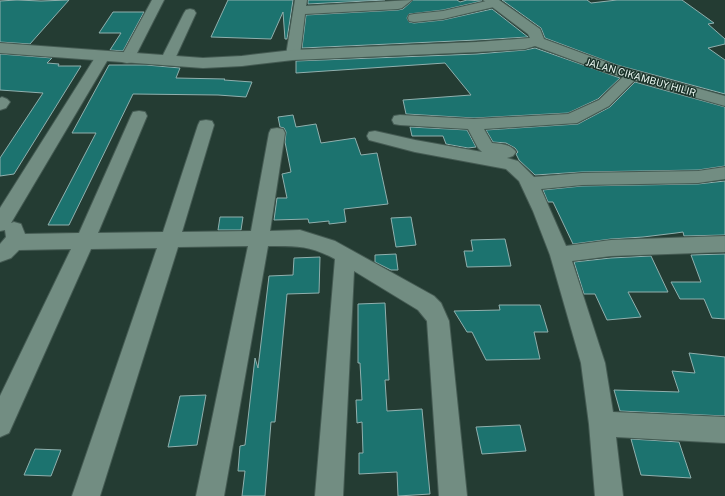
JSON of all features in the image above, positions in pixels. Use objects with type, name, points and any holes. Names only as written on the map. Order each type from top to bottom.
[{"type":"street","points":[[127,59],[158,0]]},
{"type":"street","points":[[293,55],[300,5],[398,5],[406,0]]},
{"type":"street","points":[[0,48],[127,59],[226,63],[293,55],[525,44],[536,41],[537,38],[535,32],[492,1],[443,15],[414,18]]},
{"type":"street","points":[[167,61],[190,13]]},
{"type":"street","name":"JALAN CIKAMBUY HILIR","points":[[536,41],[588,62],[632,76],[725,101]]},
{"type":"street","points":[[7,248],[16,236],[15,231],[12,227],[0,225],[103,56]]},
{"type":"street","points":[[400,120],[474,124],[542,122],[576,118],[604,103],[632,76]]},
{"type":"street","points":[[0,424],[85,241],[139,116]]},
{"type":"street","points":[[474,124],[486,148],[505,150],[512,165]]},
{"type":"street","points":[[86,496],[206,125]]},
{"type":"street","points":[[210,496],[259,239],[277,133]]},
{"type":"street","points":[[375,136],[512,165],[521,172],[529,184],[560,255],[593,363],[602,424],[609,496]]},
{"type":"street","points":[[529,184],[582,179],[698,177],[725,173]]},
{"type":"street","points":[[7,248],[85,241],[300,238],[313,240],[345,255],[426,303],[433,310],[438,321],[453,496]]},
{"type":"street","points":[[560,255],[611,248],[725,244]]},
{"type":"street","points":[[329,496],[345,255]]},
{"type":"street","points":[[602,424],[725,430]]},
{"type":"building","points":[[69,0],[30,44],[0,42],[0,1]]},
{"type":"building","points":[[228,0],[293,0],[287,39],[285,39],[283,12],[271,39],[211,37]]},
{"type":"building","points":[[308,0],[385,0],[308,4]]},
{"type":"building","points":[[413,0],[457,0],[460,2],[467,0],[482,1],[443,10],[409,14],[407,18],[409,22],[414,23],[443,20],[492,9],[528,37],[302,48],[306,15],[398,10],[403,9]]},
{"type":"building","points":[[502,0],[587,0],[591,3],[617,0],[682,0],[714,23],[708,24],[725,39],[725,44],[708,48],[725,60],[725,94],[617,65],[545,38],[541,28]]},
{"type":"building","points":[[113,12],[144,12],[123,51],[110,50],[121,33],[99,33]]},
{"type":"building","points":[[535,48],[620,78],[598,99],[568,113],[474,118],[406,114],[403,100],[471,95],[445,63],[296,73],[296,61],[477,54]]},
{"type":"building","points":[[0,54],[52,58],[47,63],[59,64],[58,66],[81,66],[14,174],[0,176],[0,158],[43,93],[0,90]]},
{"type":"building","points":[[109,65],[146,65],[180,68],[176,78],[225,79],[224,80],[252,82],[246,97],[218,95],[133,94],[69,225],[48,225],[96,133],[72,133]]},
{"type":"building","points":[[635,82],[725,107],[725,166],[698,170],[582,172],[535,175],[519,160],[516,154],[518,152],[515,148],[506,143],[493,142],[486,130],[578,124],[610,107]]},
{"type":"building","points":[[293,115],[296,127],[316,124],[321,143],[355,138],[361,155],[377,153],[388,204],[344,209],[346,222],[329,224],[329,221],[309,223],[308,219],[274,220],[277,198],[287,198],[282,174],[291,172],[285,142],[286,132],[284,128],[280,127],[278,117]]},
{"type":"building","points":[[410,127],[467,130],[476,147],[468,148],[446,144],[443,136],[412,136]]},
{"type":"building","points":[[725,181],[725,235],[684,236],[683,232],[573,244],[553,202],[548,202],[543,190],[582,186],[698,184]]},
{"type":"building","points":[[220,217],[243,217],[241,230],[218,230]]},
{"type":"building","points":[[411,217],[416,245],[396,247],[391,218]]},
{"type":"building","points":[[505,239],[511,266],[467,267],[464,251],[473,251],[471,240]]},
{"type":"building","points":[[396,254],[398,270],[391,270],[375,262],[375,255]]},
{"type":"building","points":[[725,254],[725,319],[712,318],[704,299],[680,299],[671,282],[701,282],[691,255]]},
{"type":"building","points":[[651,256],[668,292],[628,292],[641,317],[607,320],[595,294],[584,294],[574,262]]},
{"type":"building","points":[[320,257],[319,293],[287,294],[275,422],[271,422],[265,496],[242,496],[245,471],[238,471],[240,446],[245,445],[255,358],[258,368],[269,276],[293,275],[294,258]]},
{"type":"building","points":[[385,303],[389,380],[385,380],[387,411],[422,409],[430,494],[398,496],[397,472],[359,474],[359,453],[363,453],[362,422],[357,423],[356,400],[362,400],[360,363],[358,363],[358,304]]},
{"type":"building","points":[[499,305],[540,305],[548,332],[534,332],[540,359],[486,360],[472,332],[467,332],[454,311],[500,310]]},
{"type":"building","points":[[689,353],[725,357],[725,416],[620,411],[614,390],[679,392],[672,371],[695,373]]},
{"type":"building","points":[[206,395],[197,445],[168,447],[180,396]]},
{"type":"building","points":[[520,425],[526,451],[482,454],[476,427]]},
{"type":"building","points":[[631,439],[679,442],[691,478],[641,475]]},
{"type":"building","points":[[35,449],[61,450],[51,476],[24,475]]}]
